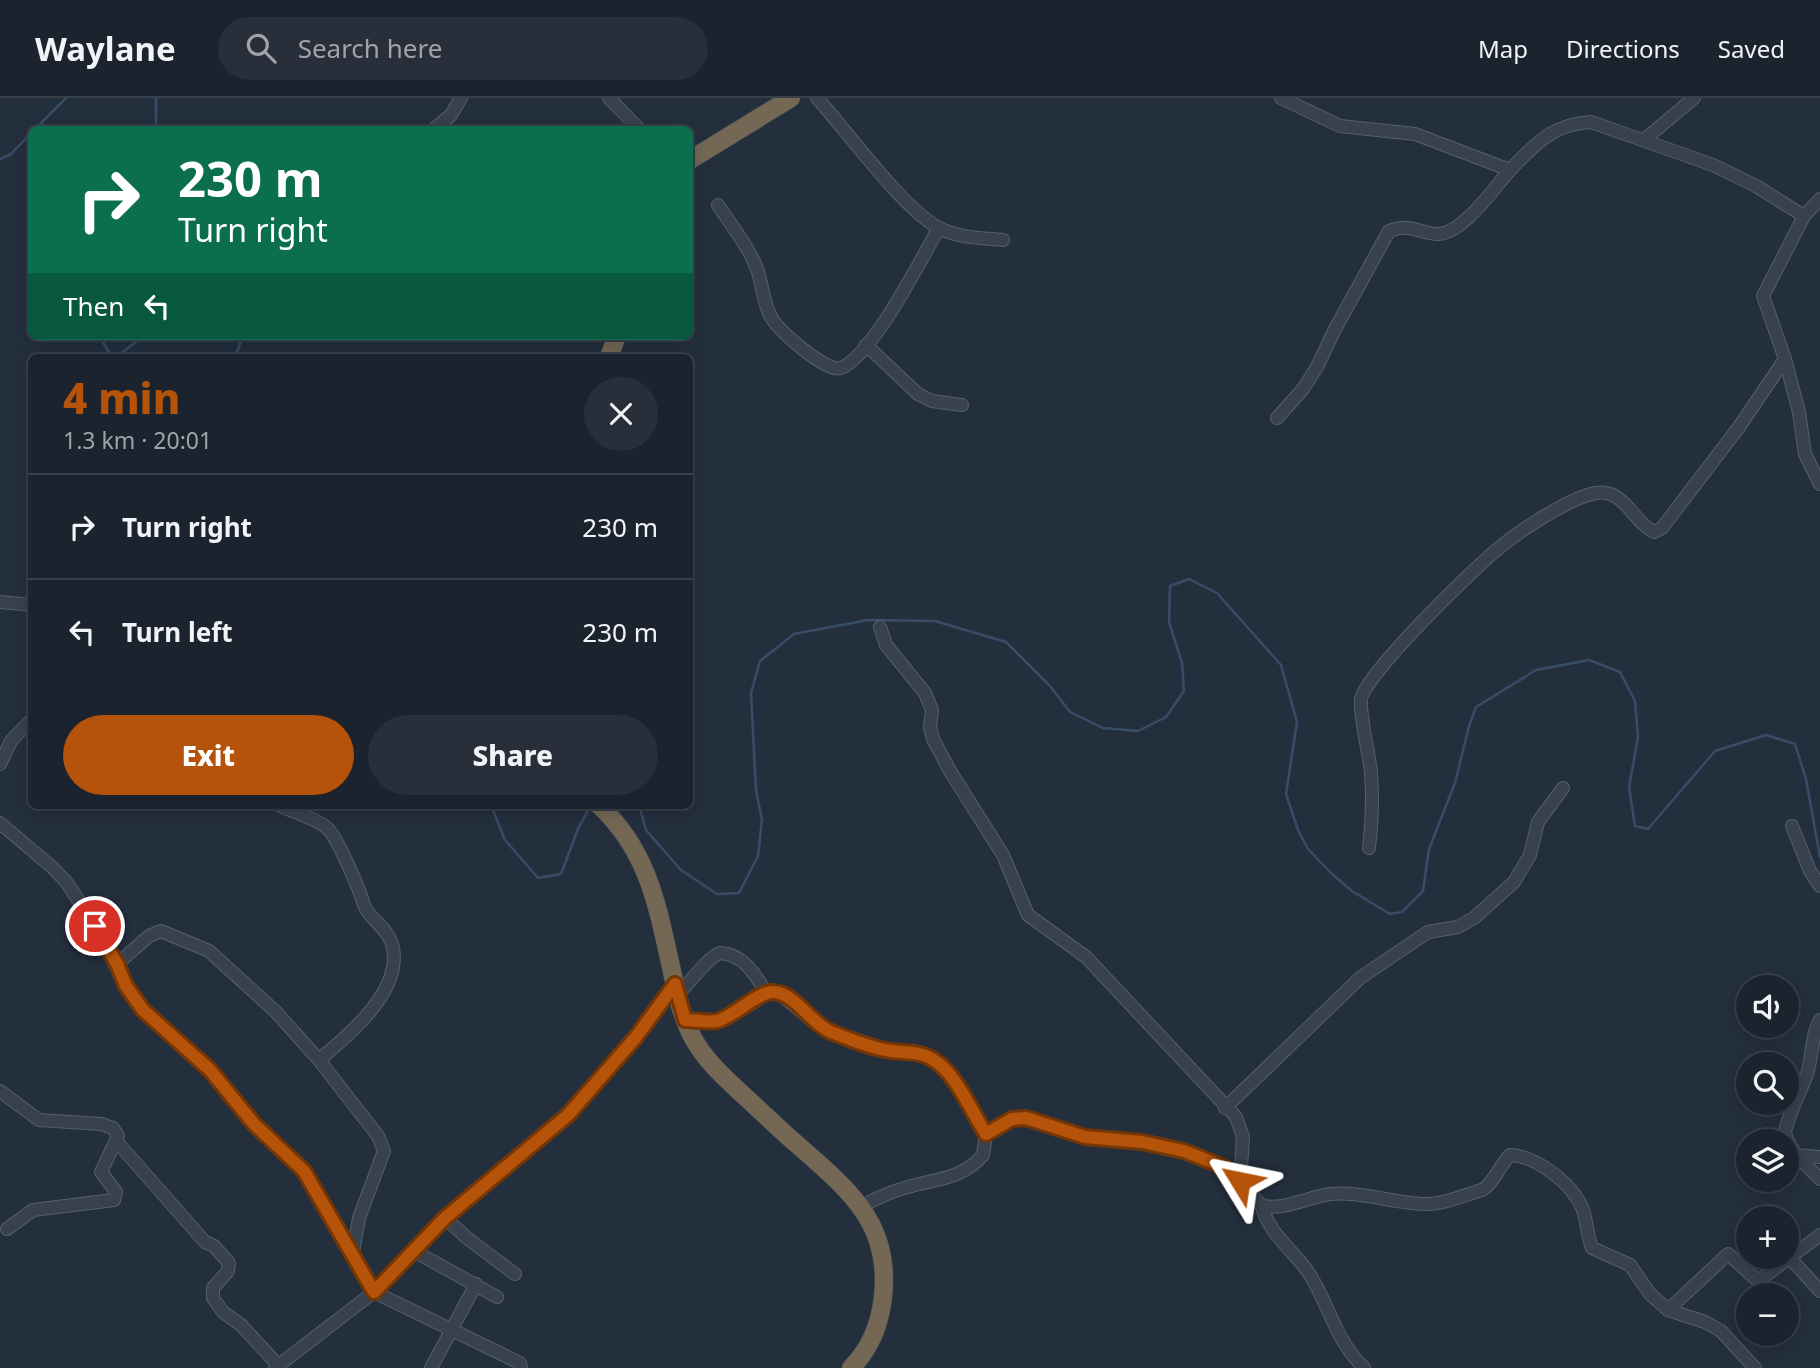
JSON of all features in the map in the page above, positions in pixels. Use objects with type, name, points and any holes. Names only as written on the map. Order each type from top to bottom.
[{"type":"highway","points":[[693,158],[791,98]]},
{"type":"highway","points":[[605,810],[630,839],[644,867],[661,920],[685,1020],[699,1048],[713,1066],[836,1179],[862,1206],[871,1220],[879,1243],[884,1287],[879,1317],[871,1340],[851,1368]]},
{"type":"street","points":[[438,126],[451,114],[461,98]]},
{"type":"street","points":[[609,98],[635,126]]},
{"type":"street","points":[[817,98],[904,198],[939,228],[958,235],[1003,240]]},
{"type":"street","points":[[1281,98],[1340,126],[1415,134],[1510,170]]},
{"type":"street","points":[[1644,141],[1694,98]]},
{"type":"street","points":[[1277,418],[1317,367],[1389,231],[1404,226],[1440,234],[1451,231],[1474,212],[1510,170],[1553,130],[1574,123],[1591,122],[1713,164],[1756,186],[1804,216]]},
{"type":"street","points":[[1820,199],[1804,216],[1763,296],[1785,359],[1799,411],[1805,454],[1820,484]]},
{"type":"street","points":[[718,205],[756,266],[771,318],[778,328],[813,357],[833,369],[841,368],[866,345],[896,303],[939,228]]},
{"type":"street","points":[[866,345],[918,394],[932,401],[962,405]]},
{"type":"street","points":[[1369,848],[1373,809],[1371,775],[1360,698],[1395,650],[1499,547],[1566,505],[1596,492],[1610,494],[1622,500],[1646,528],[1654,532],[1661,528],[1731,437],[1785,359]]},
{"type":"street","points":[[0,602],[28,605]]},
{"type":"street","points":[[880,627],[886,645],[925,693],[932,710],[930,727],[933,739],[1003,855],[1028,915],[1086,957],[1236,1117],[1242,1129],[1240,1181]]},
{"type":"street","points":[[0,764],[11,741],[28,723]]},
{"type":"street","points":[[1225,1108],[1360,978],[1428,932],[1458,927],[1474,918],[1514,882],[1530,855],[1538,822],[1563,788]]},
{"type":"street","points":[[288,809],[316,821],[332,833],[361,891],[367,910],[387,932],[393,952],[393,963],[377,1003],[362,1024],[319,1060]]},
{"type":"street","points":[[0,823],[60,875],[95,926],[117,964],[126,986],[143,1010],[210,1070],[254,1124],[299,1163],[374,1292],[520,1363],[521,1368]]},
{"type":"street","points":[[1792,826],[1810,871],[1820,886]]},
{"type":"street","points":[[117,964],[149,936],[161,930],[198,944],[209,950],[275,1011],[319,1060],[378,1136],[384,1151],[359,1218],[352,1257]]},
{"type":"street","points":[[117,1142],[205,1242],[214,1246],[229,1263],[228,1271],[213,1288],[213,1298],[223,1312],[241,1325],[276,1367],[374,1292],[445,1218],[568,1115],[676,989],[702,971],[708,961],[720,953],[732,956],[749,968],[766,993]]},
{"type":"street","points":[[685,1020],[718,1021],[766,993],[775,992],[831,1032],[887,1050],[914,1051],[933,1059],[950,1076],[986,1134],[983,1155],[962,1171],[939,1181],[896,1190],[862,1206]]},
{"type":"street","points":[[1786,1129],[1807,1074],[1814,1050],[1815,1028],[1820,1020]]},
{"type":"street","points":[[1,1093],[39,1121],[108,1126],[117,1132],[117,1142],[101,1172],[116,1192],[114,1200],[33,1210],[7,1229]]},
{"type":"street","points":[[986,1134],[1012,1119],[1026,1118],[1085,1137],[1142,1142],[1184,1151],[1224,1167],[1262,1206],[1273,1228],[1311,1276],[1344,1346],[1364,1368]]},
{"type":"street","points":[[1799,1155],[1820,1157]]},
{"type":"street","points":[[1262,1206],[1288,1207],[1330,1195],[1349,1194],[1364,1198],[1436,1203],[1489,1186],[1505,1160],[1510,1156],[1518,1156],[1541,1164],[1555,1174],[1581,1206],[1592,1248],[1630,1265],[1650,1294],[1668,1310],[1705,1322],[1721,1331],[1755,1368]]},
{"type":"street","points":[[1799,1158],[1820,1180]]},
{"type":"street","points":[[445,1218],[515,1274]]},
{"type":"street","points":[[1799,1251],[1820,1235]]},
{"type":"street","points":[[414,1251],[497,1297]]},
{"type":"street","points":[[1668,1310],[1728,1254],[1736,1261]]},
{"type":"street","points":[[1799,1268],[1820,1291]]},
{"type":"street","points":[[1745,1269],[1758,1281],[1775,1269]]},
{"type":"street","points":[[431,1368],[476,1284]]},
{"type":"waterway","points":[[38,126],[66,98]]},
{"type":"waterway","points":[[156,98],[156,126]]},
{"type":"waterway","points":[[0,159],[11,154],[28,136]]},
{"type":"waterway","points":[[101,340],[110,354]]},
{"type":"waterway","points":[[120,354],[139,340]]},
{"type":"waterway","points":[[236,354],[241,340]]},
{"type":"waterway","points":[[640,809],[646,830],[681,870],[717,894],[739,893],[758,856],[762,820],[756,790],[751,693],[760,661],[794,634],[868,620],[935,621],[1006,642],[1050,686],[1070,712],[1103,728],[1138,731],[1166,717],[1184,691],[1182,663],[1169,622],[1170,586],[1189,579],[1217,593],[1281,665],[1297,722],[1286,794],[1298,830],[1308,849],[1352,891],[1390,914],[1402,912],[1423,891],[1429,849],[1455,783],[1476,707],[1536,670],[1589,660],[1620,672],[1635,701],[1638,737],[1629,787],[1635,826],[1648,829],[1715,751],[1766,735],[1795,744],[1806,779],[1820,857]]},
{"type":"waterway","points":[[493,809],[505,840],[538,878],[561,874],[589,809]]},
{"type":"route","points":[[95,926],[117,964],[126,986],[143,1010],[210,1070],[254,1124],[299,1163],[374,1292],[445,1218],[568,1115],[636,1037],[675,984],[685,1020],[718,1021],[752,1003],[761,995],[775,992],[831,1032],[887,1050],[914,1051],[933,1059],[943,1066],[986,1134],[1012,1119],[1026,1118],[1085,1137],[1122,1139],[1184,1151],[1224,1167],[1240,1181]]}]
